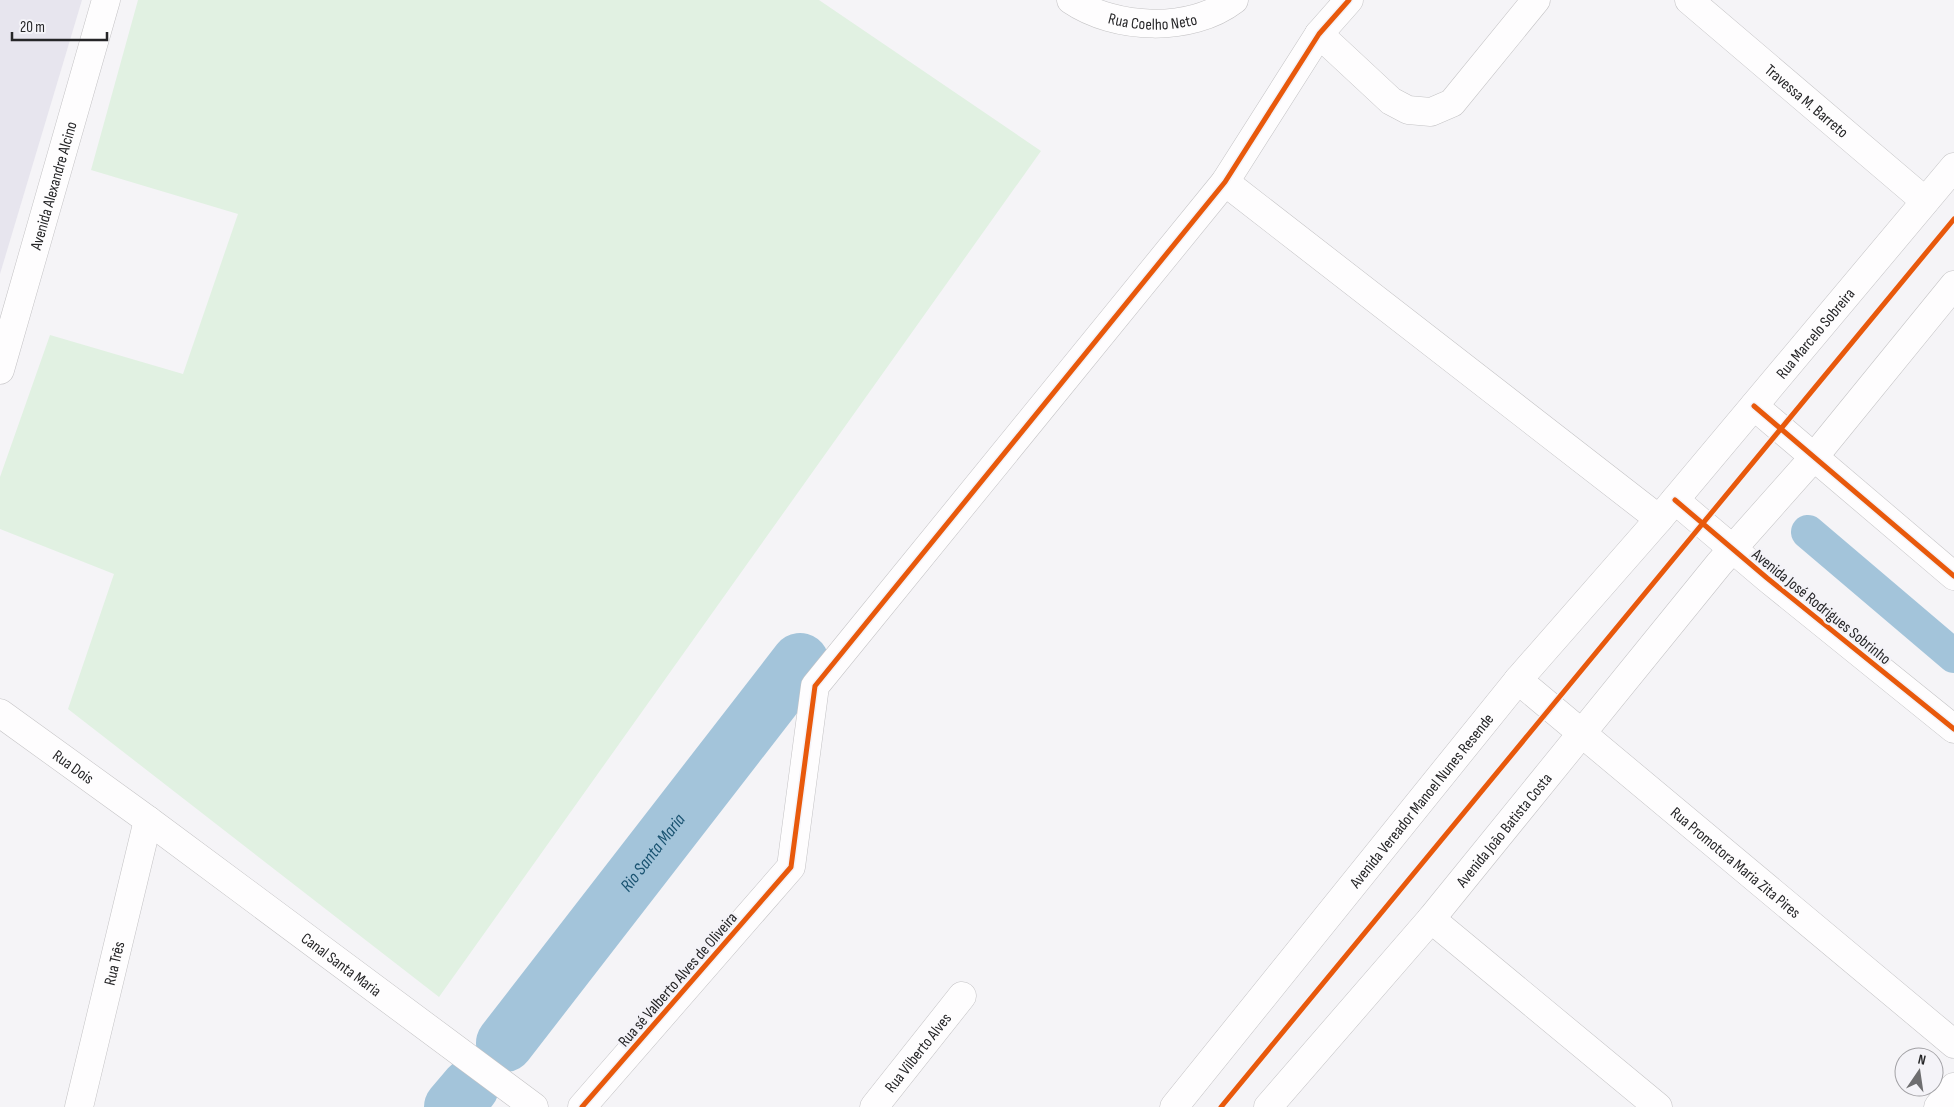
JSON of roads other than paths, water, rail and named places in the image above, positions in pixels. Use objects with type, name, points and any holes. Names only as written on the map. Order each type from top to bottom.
[{"type":"street","name":"Avenida Alexandre Alcino","points":[[0,370],[6,322],[106,0]]},
{"type":"street","name":"Rua Coelho Neto","points":[[1071,0],[1116,20],[1143,24],[1190,20],[1210,13],[1234,0]]},
{"type":"street","points":[[1225,182],[1319,34],[1349,0]]},
{"type":"street","points":[[1319,34],[1391,100],[1408,110],[1431,112],[1452,103],[1536,0]]},
{"type":"street","name":"Travessa M. Barreto","points":[[1689,0],[1925,201]]},
{"type":"street","name":"Rua Marcelo Sobreira","points":[[1667,510],[1954,167]]},
{"type":"street","name":"Avenida José Rodrigues Sobrinho","points":[[1225,182],[1667,510],[1732,549],[1954,729]]},
{"type":"street","name":"Rua sé Valberto Alves de Oliveira","points":[[582,1107],[791,867],[815,686],[1225,182]]},
{"type":"street","points":[[1732,549],[1814,457],[1953,290]]},
{"type":"street","points":[[1754,406],[1954,576]]},
{"type":"street","name":"Avenida Vereador Manoel Nunes Resende","points":[[1174,1107],[1518,680],[1667,510]]},
{"type":"street","name":"Avenida João Batista Costa","points":[[1278,1104],[1732,549]]},
{"type":"street","name":"Rua Promotora Maria Zita Pires","points":[[1518,680],[1954,1044]]},
{"type":"street","name":"Rua Dois","points":[[0,713],[148,820]]},
{"type":"street","name":"Rua Três","points":[[79,1107],[148,820]]},
{"type":"street","name":"Canal Santa Maria","points":[[148,820],[534,1107]]},
{"type":"street","points":[[1431,919],[1658,1107]]},
{"type":"street","name":"Rua Vilberto Alves","points":[[874,1107],[962,996]]},
{"type":"street","points":[[1938,1107],[1954,1087]]},
{"type":"waterway","points":[[1808,532],[1954,656]]},
{"type":"waterway","name":"Rio Santa Maria","points":[[505,1043],[800,662]]},
{"type":"waterway","name":"Rio Santa Maria","points":[[453,1107],[470,1087]]}]
